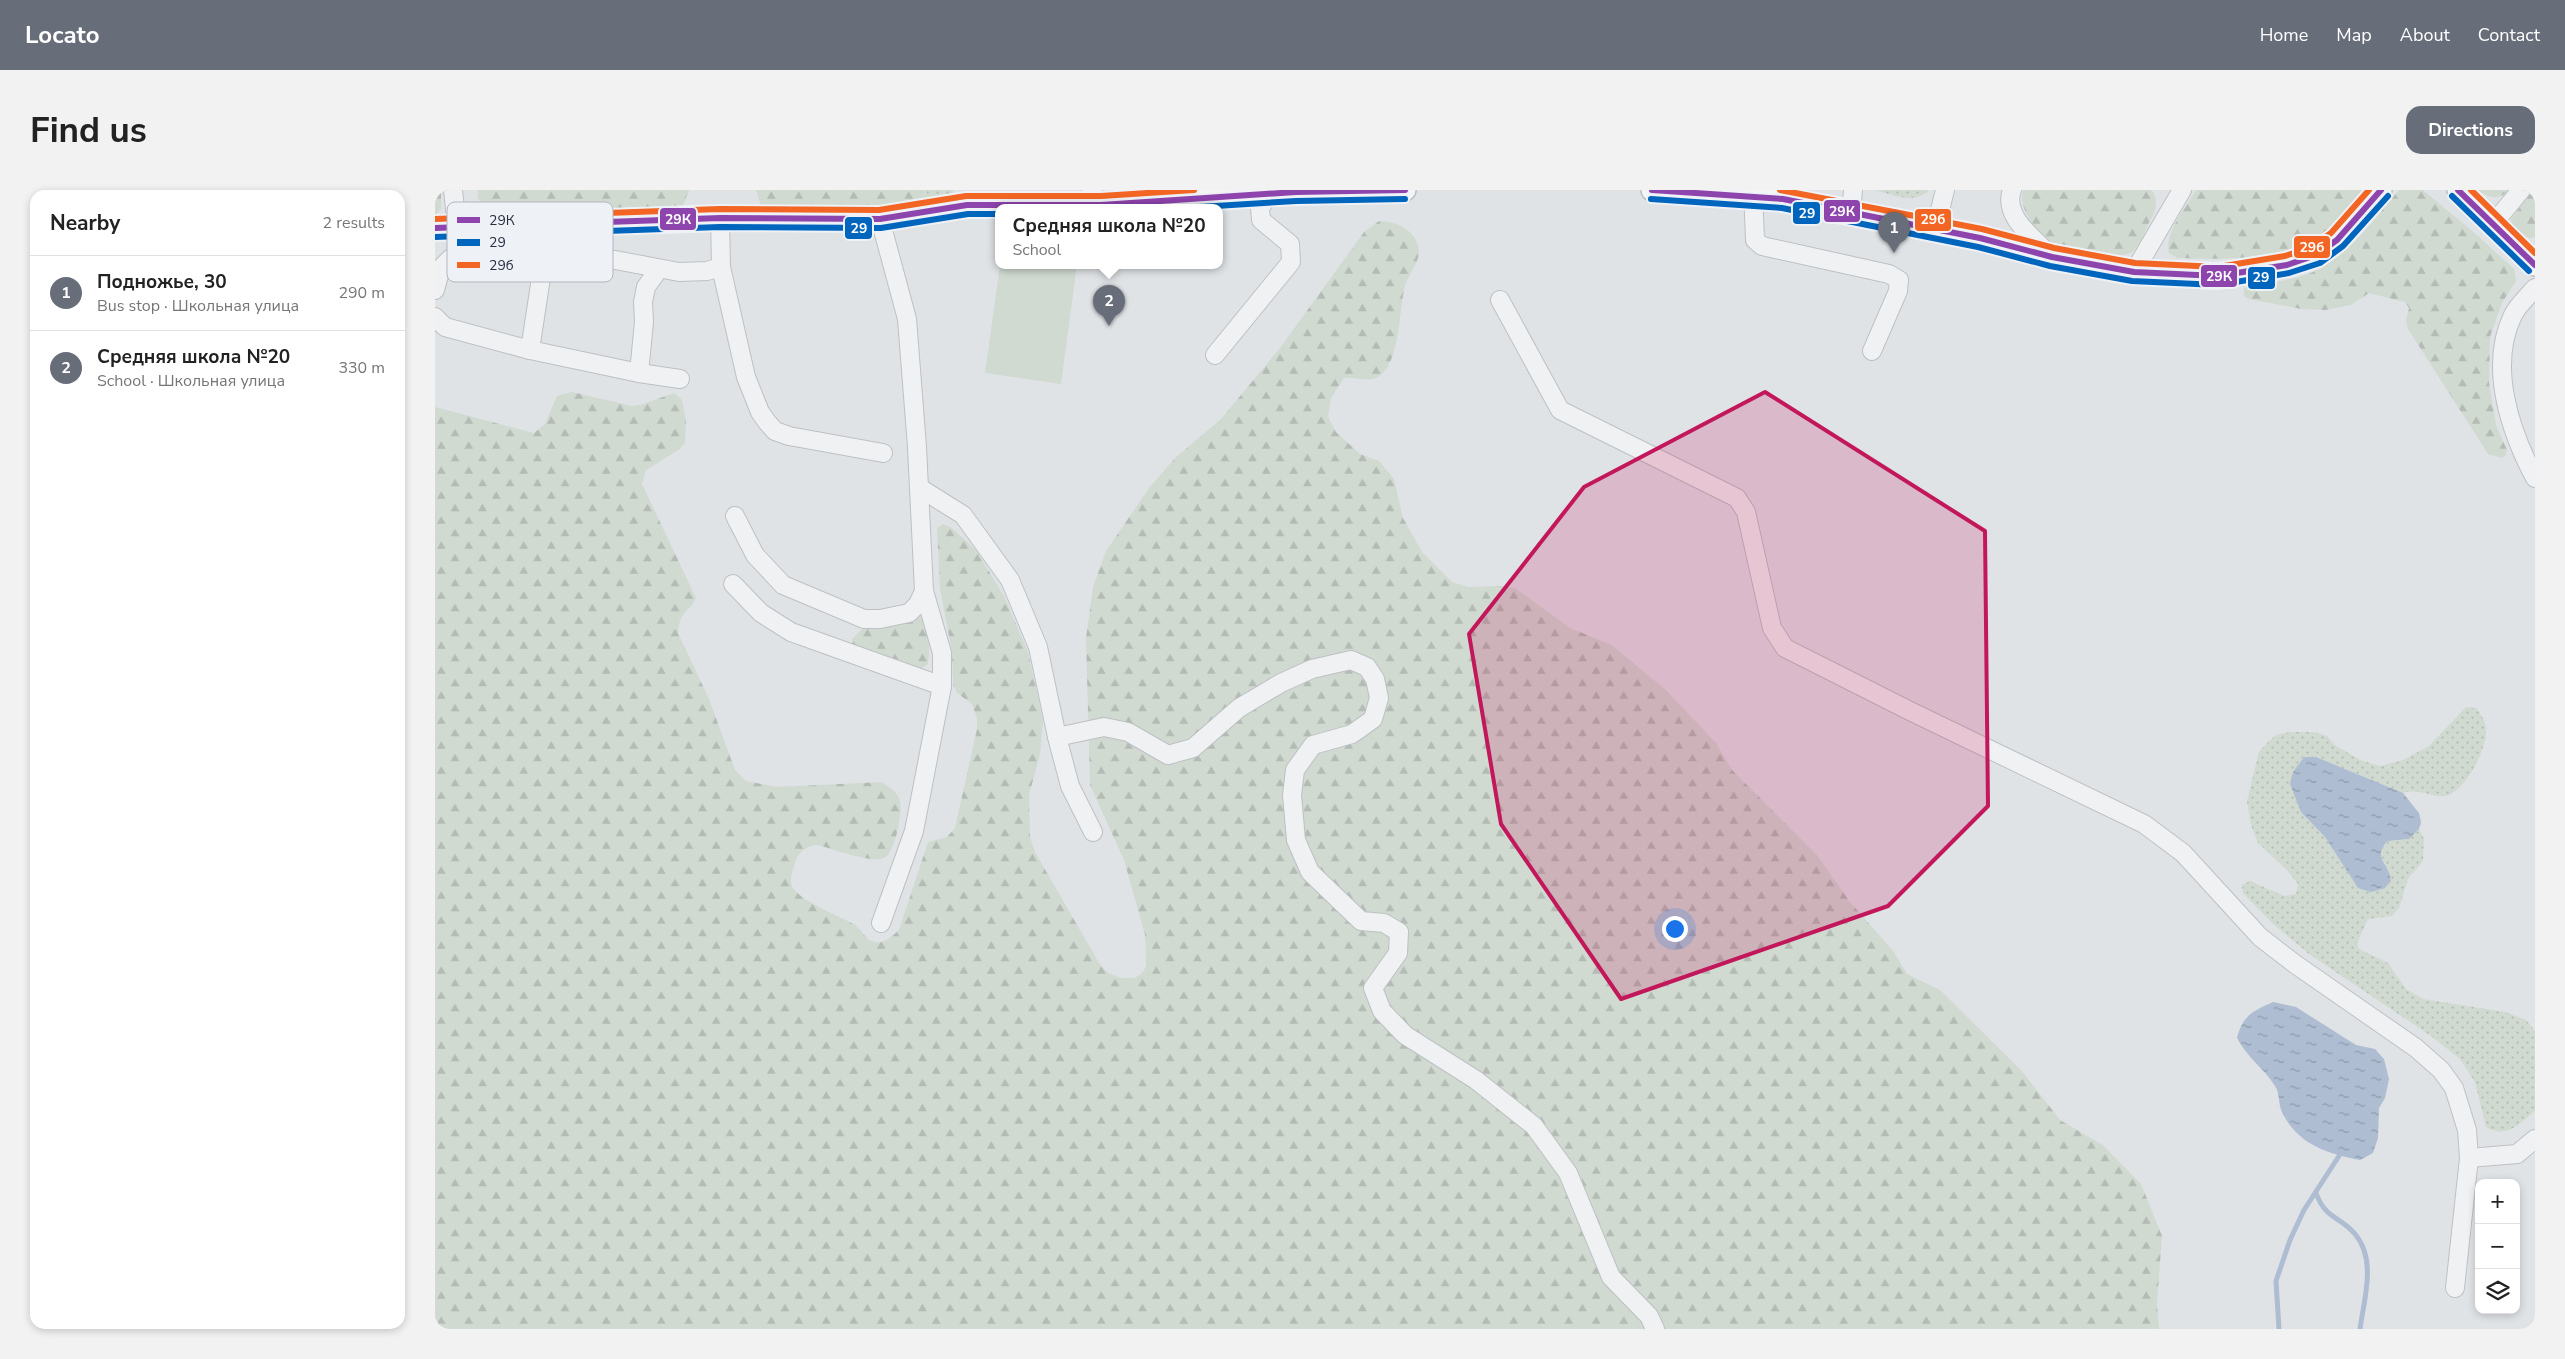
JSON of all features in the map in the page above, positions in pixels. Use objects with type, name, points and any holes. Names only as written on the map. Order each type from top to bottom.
[{"type":"main road","points":[[613,222],[720,218],[880,218],[966,197],[1096,197],[1405,190]]},
{"type":"main road","points":[[1652,190],[1754,193],[1980,238],[2052,257],[2134,272],[2218,276],[2287,265],[2316,255],[2337,240],[2381,190]]},
{"type":"main road","points":[[2459,190],[2535,266]]},
{"type":"street","points":[[1851,213],[1853,190]]},
{"type":"street","points":[[1935,230],[1945,190]]},
{"type":"street","points":[[2012,190],[2010,206],[2013,216],[2052,257]]},
{"type":"street","points":[[2134,272],[2182,190]]},
{"type":"street","points":[[2493,224],[2521,190]]},
{"type":"street","points":[[1754,193],[1755,240],[1762,246],[1889,274],[1899,280],[1899,291],[1872,351]]},
{"type":"street","points":[[1215,355],[1291,262],[1290,244],[1261,220],[1260,208],[1269,194]]},
{"type":"street","points":[[720,218],[721,267],[746,377],[760,412],[775,431],[789,436],[883,453]]},
{"type":"street","points":[[880,218],[907,319],[920,488],[924,591],[942,653],[942,686],[914,831],[881,923]]},
{"type":"street","points":[[613,260],[659,270],[707,271],[721,267]]},
{"type":"street","points":[[435,290],[441,268],[447,262]]},
{"type":"street","points":[[639,373],[643,302],[646,287],[659,270]]},
{"type":"street","points":[[530,350],[541,282]]},
{"type":"street","points":[[2535,288],[2514,314],[2503,342],[2503,383],[2510,422],[2535,478]]},
{"type":"street","points":[[1500,300],[1559,410],[1737,498],[1746,512],[1772,628],[1785,648],[1912,712],[2144,824],[2183,853],[2261,936],[2295,964],[2416,1048],[2441,1070],[2454,1088],[2467,1130],[2469,1158],[2455,1288]]},
{"type":"street","points":[[435,316],[445,328],[530,350],[639,373],[680,379]]},
{"type":"street","points":[[920,488],[963,515],[1009,580],[1038,647],[1070,786],[1093,832]]},
{"type":"street","points":[[735,516],[755,555],[783,585],[864,619],[880,619],[909,613],[918,604],[924,591]]},
{"type":"street","points":[[733,584],[761,613],[791,632],[942,686]]},
{"type":"street","points":[[1057,736],[1104,728],[1128,732],[1168,755],[1193,748],[1239,708],[1281,683],[1312,669],[1351,660],[1367,668],[1375,679],[1379,698],[1373,720],[1351,734],[1313,745],[1295,770],[1292,795],[1296,840],[1310,872],[1361,921],[1384,923],[1399,932],[1398,953],[1373,988],[1382,1010],[1405,1035],[1476,1080],[1534,1126],[1568,1173],[1611,1276],[1649,1316],[1655,1329]]},
{"type":"street","points":[[2469,1158],[2517,1154],[2535,1139]]},
{"type":"highlighted area","points":[[1765,392],[1985,531],[1988,806],[1888,906],[1621,999],[1501,824],[1469,634],[1584,487]]},
{"type":"green space","points":[[435,190],[441,190],[441,209],[435,215]]},
{"type":"green space","points":[[478,190],[689,190],[682,208],[613,210],[613,202],[481,202],[478,198]]},
{"type":"green space","points":[[756,190],[924,190],[929,197],[927,204],[908,208],[761,206]]},
{"type":"green space","points":[[924,190],[953,190],[952,197],[927,204],[927,193]]},
{"type":"green space","points":[[1875,190],[1929,190],[1917,197],[1903,198]]},
{"type":"green space","points":[[2023,190],[2151,190],[2154,193],[2156,204],[2141,241],[2132,252],[2116,256],[2093,254],[2060,246],[2041,234],[2026,213],[2023,205]]},
{"type":"green space","points":[[2196,190],[2367,190],[2326,231],[2292,248],[2273,253],[2235,258],[2177,258],[2169,253],[2170,237],[2177,220]]},
{"type":"green space","points":[[2399,190],[2423,190],[2514,269],[2516,281],[2502,303],[2490,337],[2489,383],[2496,425],[2507,450],[2506,455],[2502,458],[2488,454],[2408,329],[2406,320],[2409,308],[2405,302],[2369,293],[2351,305],[2325,310],[2301,309],[2249,299],[2244,296],[2244,288],[2248,286],[2286,280],[2305,275],[2323,267],[2345,251],[2364,232]]},
{"type":"green space","points":[[2478,190],[2509,190],[2498,197],[2490,197]]},
{"type":"green space","points":[[2533,190],[2535,190],[2535,237],[2528,238],[2511,224],[2511,219]]},
{"type":"green space","points":[[1379,221],[1394,223],[1408,230],[1417,242],[1418,258],[1405,286],[1395,350],[1391,361],[1385,370],[1374,379],[1344,378],[1331,398],[1328,417],[1336,432],[1360,454],[1379,461],[1394,479],[1403,518],[1422,552],[1452,582],[1468,587],[1501,586],[1515,588],[1570,628],[1612,645],[1666,690],[1716,743],[1732,770],[1817,855],[1850,902],[1894,952],[1907,974],[1940,990],[2021,1070],[2060,1120],[2103,1145],[2141,1184],[2162,1236],[2157,1303],[2159,1329],[435,1329],[435,407],[534,433],[545,424],[557,396],[572,392],[632,406],[674,393],[682,400],[686,420],[685,443],[680,449],[646,470],[642,484],[696,598],[683,615],[678,633],[709,699],[735,770],[746,781],[777,787],[882,782],[897,795],[901,806],[899,823],[895,841],[888,855],[884,858],[870,859],[817,845],[806,848],[798,855],[791,877],[792,886],[796,892],[821,908],[855,925],[869,939],[875,942],[885,941],[899,930],[928,842],[947,837],[955,828],[977,729],[977,718],[972,704],[957,693],[953,685],[952,652],[940,589],[937,528],[943,524],[952,528],[976,550],[1004,596],[1028,652],[1043,720],[1040,754],[1029,795],[1030,837],[1035,852],[1099,963],[1108,973],[1122,978],[1134,978],[1141,974],[1146,967],[1145,935],[1124,860],[1090,785],[1086,638],[1093,587],[1106,551],[1149,488],[1175,458],[1221,419],[1280,348],[1364,232]]},
{"type":"green space","points":[[999,269],[1076,269],[1061,384],[985,373]]},
{"type":"green space","points":[[921,616],[928,633],[929,646],[928,664],[922,668],[915,669],[852,647],[852,639],[863,628],[880,628],[910,621]]},
{"type":"green space","points":[[2466,707],[2476,708],[2480,713],[2486,726],[2486,737],[2474,768],[2460,787],[2453,793],[2440,796],[2415,792],[2403,793],[2316,757],[2304,757],[2298,764],[2301,812],[2325,837],[2358,887],[2391,881],[2382,857],[2383,847],[2387,841],[2409,839],[2419,829],[2424,839],[2423,861],[2408,879],[2399,908],[2392,916],[2368,919],[2357,943],[2359,949],[2388,963],[2406,989],[2423,999],[2505,1012],[2526,1020],[2535,1031],[2535,1111],[2518,1125],[2507,1131],[2493,1130],[2486,1127],[2475,1082],[2460,1059],[2431,1036],[2309,954],[2272,923],[2243,893],[2242,885],[2250,881],[2284,896],[2296,894],[2298,884],[2286,869],[2258,843],[2251,825],[2247,801],[2259,752],[2276,735],[2290,732],[2314,732],[2327,736],[2335,745],[2360,760],[2380,766],[2403,760],[2429,746]]},
{"type":"water","points":[[2304,757],[2316,757],[2403,793],[2419,813],[2421,822],[2419,829],[2409,839],[2387,841],[2383,847],[2381,857],[2391,881],[2385,888],[2371,892],[2358,888],[2325,837],[2301,812],[2290,784],[2293,772]]},
{"type":"water","points":[[2273,1002],[2296,1007],[2356,1045],[2375,1049],[2384,1059],[2389,1079],[2385,1098],[2379,1108],[2378,1138],[2373,1153],[2360,1160],[2325,1151],[2305,1140],[2288,1123],[2282,1112],[2275,1086],[2246,1052],[2237,1038],[2242,1024],[2250,1015]]},
{"type":"waterway","points":[[2279,1329],[2276,1281],[2290,1240],[2304,1210],[2339,1156]]},
{"type":"waterway","points":[[2316,1193],[2324,1208],[2355,1234],[2362,1244],[2366,1256],[2366,1293],[2360,1329]]},
{"type":"transit line","name":"29б","points":[[613,213],[720,209],[879,210],[966,196],[1101,196],[1194,190]]},
{"type":"transit line","name":"29К","points":[[1116,204],[1296,192],[1405,190]]},
{"type":"transit line","name":"29К","points":[[1652,190],[1783,199],[1980,238],[2052,257],[2134,272],[2218,276],[2287,265],[2316,255],[2337,240],[2381,190]]},
{"type":"transit line","name":"29б","points":[[1780,190],[1982,229],[2054,248],[2135,263],[2218,267],[2285,256],[2312,247],[2331,233],[2369,190]]},
{"type":"transit line","name":"29К","points":[[2458,190],[2535,265]]},
{"type":"transit line","name":"29б","points":[[2471,190],[2535,253]]},
{"type":"transit line","name":"29","points":[[1651,199],[1782,208],[1978,247],[2050,266],[2132,281],[2218,285],[2289,273],[2320,263],[2343,246],[2388,196]]},
{"type":"transit line","name":"29","points":[[2452,196],[2529,271]]},
{"type":"transit line","name":"29","points":[[1223,206],[1296,201],[1405,199]]},
{"type":"transit line","name":"29К","points":[[613,222],[720,218],[880,219],[967,205],[995,205]]},
{"type":"transit line","name":"29","points":[[613,231],[720,227],[881,228],[968,214],[995,214]]},
{"type":"transit line","name":"29б","points":[[435,219],[447,219]]},
{"type":"transit line","name":"29К","points":[[435,228],[447,228]]},
{"type":"transit line","name":"29","points":[[435,237],[447,237]]},
{"type":"place","name":"Подножье, 30","points":[[1894,253]]},
{"type":"place","name":"Средняя школа №20","points":[[1109,326]]}]
